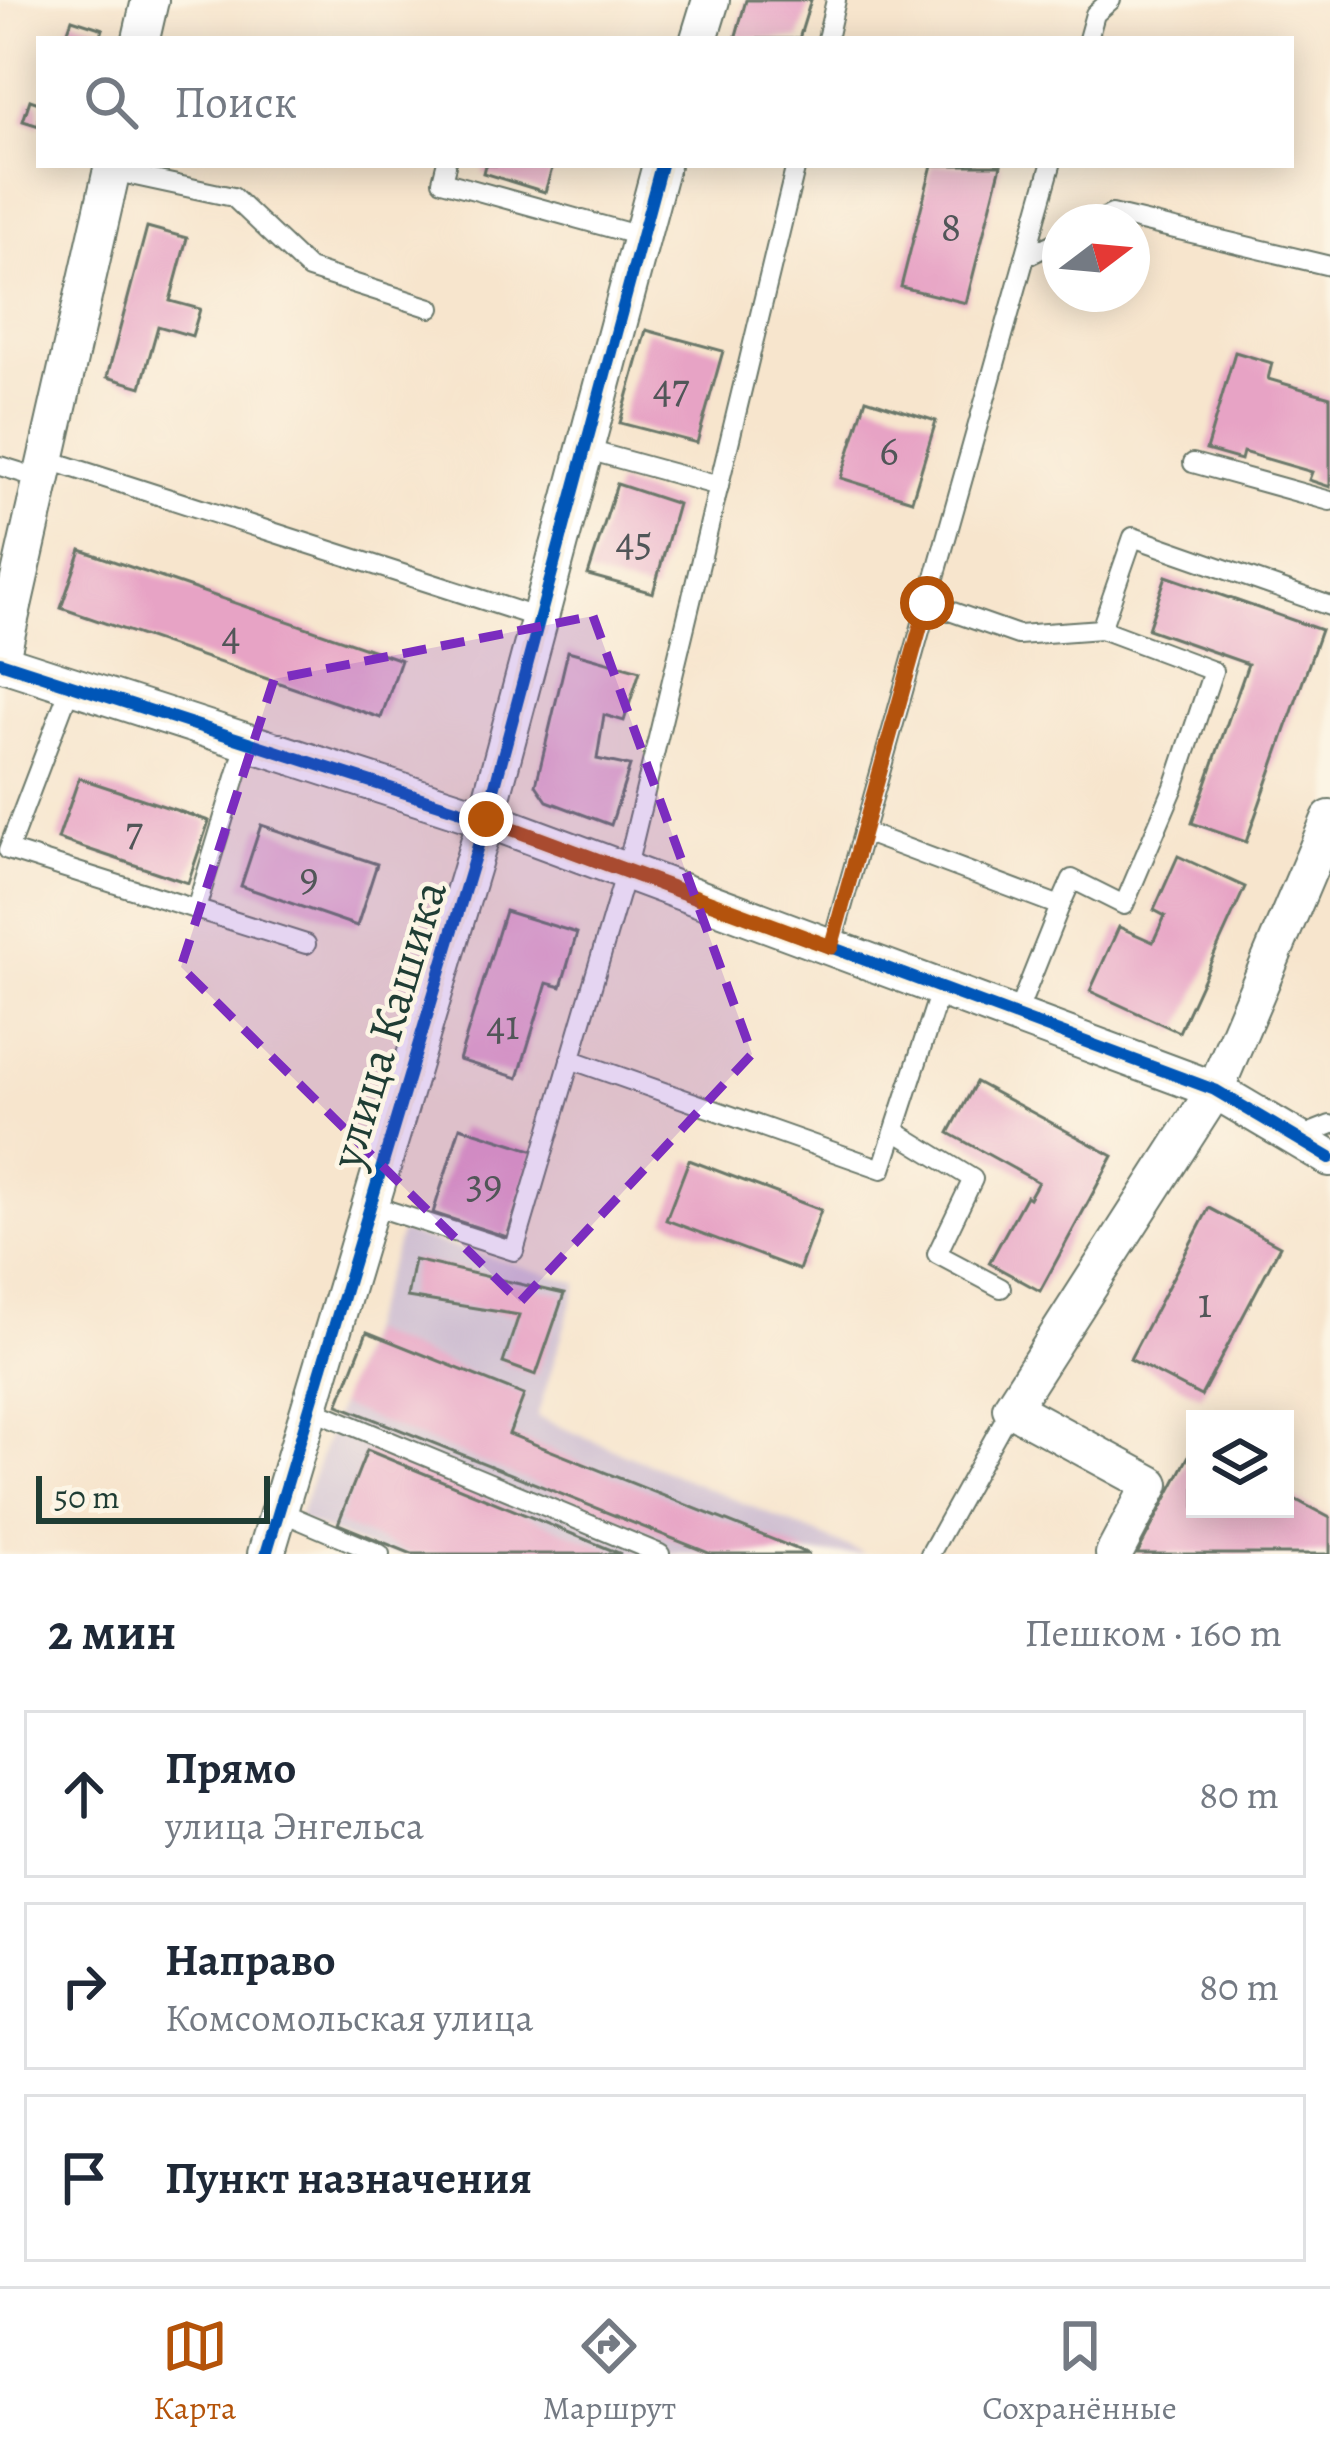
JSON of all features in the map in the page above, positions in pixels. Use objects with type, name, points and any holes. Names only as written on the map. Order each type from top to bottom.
[{"type":"street","points":[[142,36],[150,0]]},
{"type":"street","points":[[700,36],[711,0]]},
{"type":"street","points":[[113,168],[0,662],[486,819],[1215,1090],[1314,1132],[1330,1158]]},
{"type":"street","name":"улица Кашика","points":[[266,1554],[486,819],[661,168]]},
{"type":"street","points":[[1114,1554],[1151,1484],[1011,1408],[1215,1090],[1330,819]]},
{"type":"lane","points":[[828,36],[836,0]]},
{"type":"lane","points":[[1089,36],[1095,14],[1111,0]]},
{"type":"lane","points":[[113,168],[232,197],[309,269],[431,308]]},
{"type":"lane","points":[[445,168],[442,181],[640,236]]},
{"type":"lane","points":[[371,1205],[514,1251],[626,871],[795,168]]},
{"type":"lane","points":[[831,947],[1050,168]]},
{"type":"lane","points":[[1150,223],[1330,266]]},
{"type":"lane","points":[[1025,257],[1042,249]]},
{"type":"lane","points":[[584,449],[719,486]]},
{"type":"lane","points":[[1192,463],[1330,501]]},
{"type":"lane","points":[[0,466],[44,469],[539,618]]},
{"type":"lane","points":[[1101,628],[1133,537],[1330,606]]},
{"type":"lane","points":[[927,603],[1018,634],[1101,628],[1213,670],[1174,787],[1124,905],[1072,879],[1016,1016]]},
{"type":"lane","points":[[70,685],[8,850],[306,944]]},
{"type":"lane","points":[[196,909],[247,741]]},
{"type":"lane","points":[[863,832],[1060,906]]},
{"type":"lane","points":[[570,1059],[882,1169],[941,988]]},
{"type":"lane","points":[[895,1131],[974,1179],[938,1254],[1001,1288]]},
{"type":"lane","points":[[310,1408],[660,1554]]},
{"type":"lane","points":[[930,1554],[1011,1408]]},
{"type":"lane","points":[[280,1511],[380,1554]]},
{"type":"highlighted area","points":[[593,616],[752,1054],[520,1302],[181,967],[274,679]]},
{"type":"shaded area","points":[[401,1232],[578,1283],[537,1417],[865,1554],[382,1554],[298,1519]]},
{"type":"building","points":[[746,0],[811,0],[800,36],[736,36]]},
{"type":"building","points":[[72,19],[103,29],[101,36],[66,36]]},
{"type":"building","points":[[30,100],[36,102],[36,125],[23,121]]},
{"type":"building","points":[[484,168],[552,168],[545,192],[483,173]]},
{"type":"building","points":[[931,168],[1000,168],[966,303],[901,287]]},
{"type":"building","points":[[147,227],[187,238],[170,301],[200,309],[192,336],[158,326],[141,387],[107,377]]},
{"type":"building","points":[[646,330],[723,351],[697,443],[620,423]]},
{"type":"building","points":[[1235,352],[1272,363],[1268,379],[1330,397],[1330,487],[1309,480],[1312,472],[1243,452],[1241,460],[1206,450]]},
{"type":"building","points":[[866,399],[936,421],[912,500],[841,478]]},
{"type":"building","points":[[617,484],[678,504],[653,593],[588,575]]},
{"type":"building","points":[[81,550],[401,660],[381,718],[61,608]]},
{"type":"building","points":[[1166,576],[1321,630],[1246,842],[1192,823],[1248,664],[1148,629]]},
{"type":"building","points":[[568,651],[640,671],[624,721],[604,715],[597,759],[630,766],[611,825],[547,801],[536,785]]},
{"type":"building","points":[[79,778],[209,821],[188,883],[58,839]]},
{"type":"building","points":[[261,825],[377,864],[357,926],[241,886]]},
{"type":"building","points":[[1178,856],[1245,887],[1179,1032],[1090,991],[1119,927],[1153,942],[1165,916],[1154,910]]},
{"type":"building","points":[[505,911],[577,933],[561,987],[547,983],[518,1078],[459,1060]]},
{"type":"building","points":[[976,1082],[1113,1156],[1040,1291],[989,1263],[1038,1182],[949,1133]]},
{"type":"building","points":[[460,1127],[535,1151],[507,1237],[433,1213]]},
{"type":"building","points":[[689,1160],[821,1210],[799,1270],[666,1220]]},
{"type":"building","points":[[1209,1208],[1280,1246],[1201,1396],[1130,1359]]},
{"type":"building","points":[[414,1260],[564,1294],[536,1375],[503,1363],[519,1315],[407,1297]]},
{"type":"building","points":[[367,1332],[524,1395],[509,1434],[809,1554],[711,1554],[338,1405]]},
{"type":"building","points":[[367,1450],[621,1554],[412,1554],[338,1524]]},
{"type":"building","points":[[1186,1461],[1186,1518],[1294,1518],[1294,1499],[1330,1518],[1330,1554],[1137,1554]]},
{"type":"cycle path","points":[[266,1554],[486,819],[660,168]]},
{"type":"cycle path","points":[[0,662],[486,819],[1215,1090],[1330,1158]]},
{"type":"route","points":[[486,819],[831,947],[927,603]]}]
